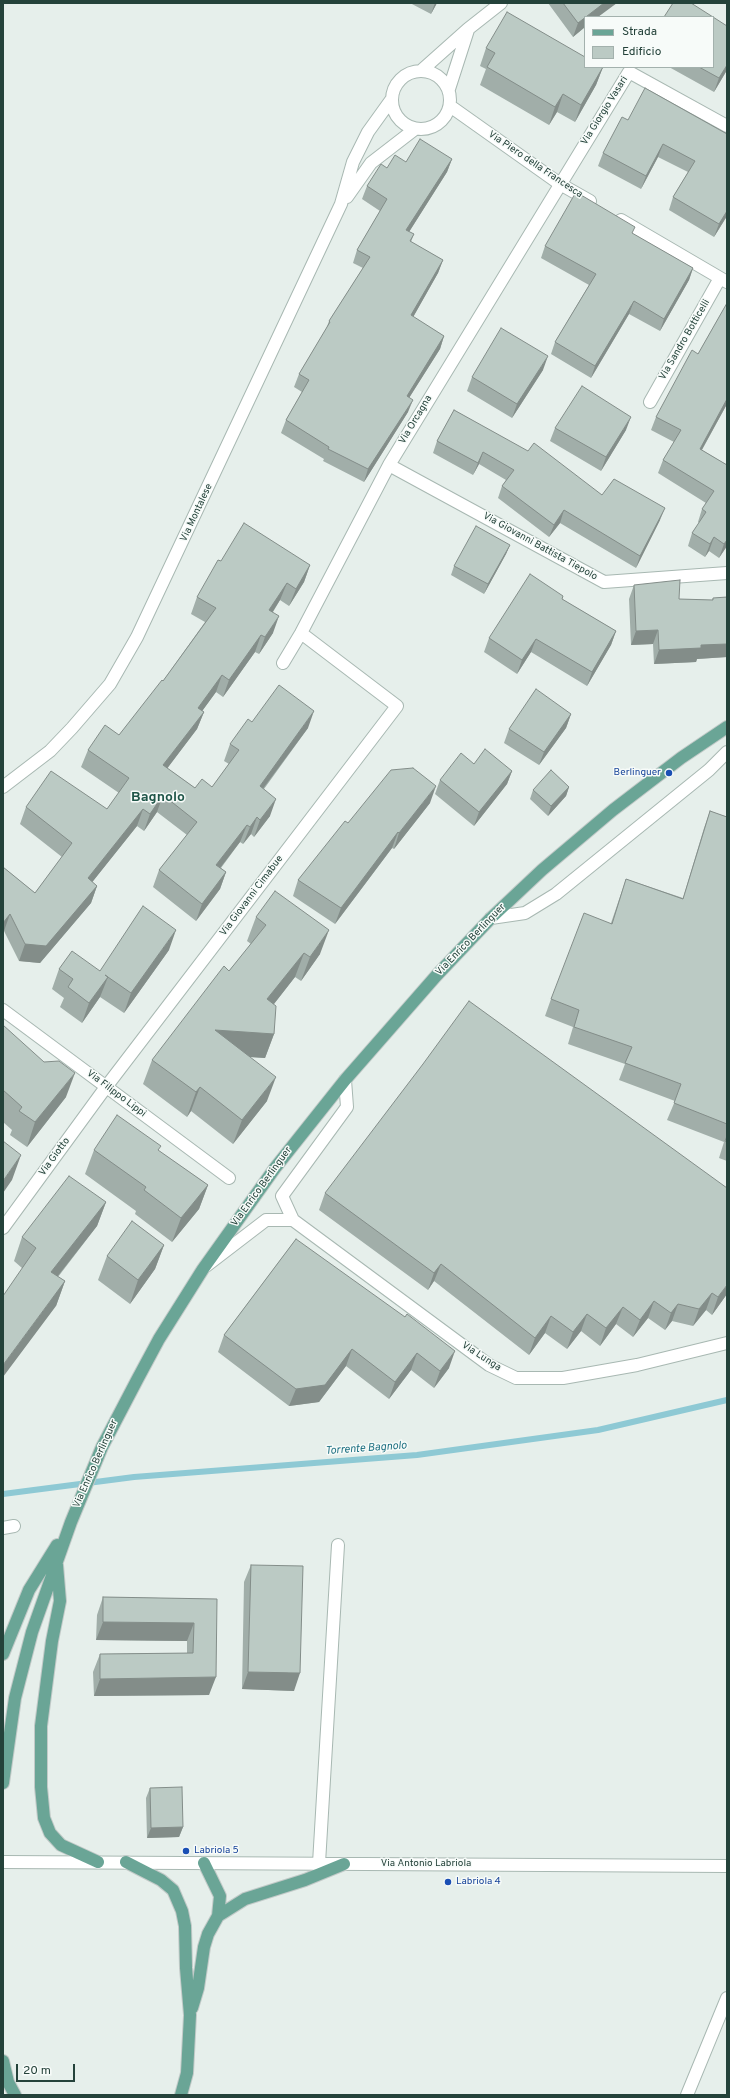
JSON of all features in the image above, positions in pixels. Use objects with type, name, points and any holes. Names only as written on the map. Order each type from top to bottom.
[{"type":"main road","name":"Via Enrico Berlinguer","points":[[3,1783],[15,1698],[32,1632],[71,1522],[102,1447],[159,1339],[203,1269],[275,1168],[345,1080],[436,976],[491,918],[542,870],[613,810],[681,758],[727,727]]},
{"type":"main road","points":[[3,1654],[29,1590],[71,1522]]},
{"type":"main road","points":[[57,1560],[60,1601],[51,1648],[40,1726],[41,1787],[44,1818],[50,1833],[61,1845],[98,1862]]},
{"type":"main road","points":[[126,1862],[161,1880],[173,1890],[177,1898],[185,1926],[186,1968],[190,2015],[187,2072],[181,2095]]},
{"type":"main road","points":[[190,2015],[198,1988],[204,1947],[208,1934],[218,1916],[220,1896],[204,1863]]},
{"type":"main road","points":[[218,1916],[245,1898],[305,1880],[344,1864]]},
{"type":"main road","points":[[3,2061],[8,2082],[15,2095]]},
{"type":"street","name":"Via Montalese","points":[[3,787],[50,751],[72,728],[110,684],[126,657],[158,596],[341,204],[353,162],[368,132],[392,100],[393,91],[404,76],[412,71],[422,70],[468,29],[501,3]]},
{"type":"street","points":[[450,106],[449,89],[468,29]]},
{"type":"street","points":[[422,70],[438,75],[449,89]]},
{"type":"street","name":"Via Giorgio Vasari","points":[[560,184],[629,72],[727,126]]},
{"type":"street","points":[[392,100],[393,110],[398,119],[406,126],[415,129]]},
{"type":"street","name":"Via Montalese","points":[[341,204],[371,163],[415,129],[424,130],[441,122],[450,106]]},
{"type":"street","name":"Via Piero della Francesca","points":[[450,106],[560,184],[600,207]]},
{"type":"street","name":"Via Orcagna","points":[[283,663],[301,633],[389,465],[560,184]]},
{"type":"street","points":[[614,215],[724,280]]},
{"type":"street","name":"Via Sandro Botticelli","points":[[650,402],[724,280]]},
{"type":"street","name":"Via Giovanni Battista Tiepolo","points":[[389,465],[604,582],[727,573]]},
{"type":"street","name":"Via Giovanni Cimabue","points":[[106,1087],[397,706],[301,633]]},
{"type":"street","points":[[491,918],[525,913],[556,894],[709,770],[727,752]]},
{"type":"street","name":"Via Filippo Lippi","points":[[3,1010],[229,1178]]},
{"type":"street","points":[[203,1269],[266,1220],[293,1220],[282,1196],[347,1107],[345,1080]]},
{"type":"street","name":"Via Giotto","points":[[3,1228],[106,1087]]},
{"type":"street","name":"Via Lunga","points":[[293,1220],[489,1365],[516,1378],[563,1378],[637,1365],[727,1343]]},
{"type":"street","points":[[319,1863],[338,1545]]},
{"type":"street","points":[[3,1862],[98,1862]]},
{"type":"street","name":"Via Antonio Labriola","points":[[98,1862],[727,1866]]},
{"type":"street","points":[[687,2095],[727,1998]]},
{"type":"building","points":[[563,3],[604,3],[587,16],[584,16],[584,18],[578,23]]},
{"type":"building","points":[[673,3],[691,3],[711,16],[665,16]]},
{"type":"building","points":[[507,12],[584,56],[584,68],[602,68],[581,105],[563,94],[555,107],[487,67],[495,53],[486,48]]},
{"type":"building","points":[[714,18],[727,26],[727,65],[719,78],[701,68],[714,68]]},
{"type":"building","points":[[645,88],[727,134],[727,211],[719,224],[673,197],[695,161],[663,144],[646,176],[603,153],[622,117],[628,120]]},
{"type":"building","points":[[420,139],[452,159],[406,230],[414,234],[410,241],[443,260],[411,315],[444,336],[407,396],[413,400],[368,469],[328,449],[329,447],[286,420],[309,380],[299,374],[330,322],[329,321],[370,257],[357,250],[387,199],[367,186],[381,164],[387,168],[395,155],[406,162]]},
{"type":"building","points":[[576,192],[635,227],[632,233],[693,268],[664,319],[634,301],[595,366],[555,342],[596,274],[545,246]]},
{"type":"building","points":[[727,303],[727,399],[700,449],[727,465],[727,540],[724,544],[714,537],[710,544],[692,533],[706,512],[702,509],[714,491],[663,460],[681,430],[656,417],[692,350],[698,354]]},
{"type":"building","points":[[501,328],[548,356],[517,404],[472,377]]},
{"type":"building","points":[[582,386],[631,417],[606,457],[555,428]]},
{"type":"building","points":[[454,410],[528,451],[534,443],[602,495],[614,479],[665,508],[640,556],[564,510],[554,525],[502,486],[514,470],[483,452],[478,463],[437,441]]},
{"type":"building","points":[[244,523],[310,565],[296,589],[287,583],[269,610],[279,616],[265,637],[261,635],[229,680],[222,675],[198,708],[204,712],[163,765],[195,788],[202,779],[212,787],[239,750],[230,744],[248,719],[252,722],[279,685],[314,711],[260,786],[276,799],[260,820],[257,817],[250,827],[247,825],[216,865],[226,872],[202,904],[159,870],[197,822],[163,795],[150,814],[143,809],[88,878],[97,886],[46,946],[25,944],[10,914],[3,923],[3,867],[35,893],[72,843],[26,807],[51,771],[107,809],[129,778],[88,750],[105,725],[119,735],[162,680],[163,681],[216,608],[197,597],[218,560],[221,561]]},
{"type":"building","points":[[476,526],[510,545],[488,584],[454,566]]},
{"type":"building","points":[[530,574],[563,596],[562,599],[616,631],[592,672],[536,639],[522,660],[489,638]]},
{"type":"building","points":[[680,580],[679,599],[713,600],[713,598],[727,597],[727,644],[701,645],[701,648],[659,650],[658,630],[636,631],[634,585]]},
{"type":"building","points":[[536,689],[571,714],[544,752],[509,729]]},
{"type":"building","points":[[485,749],[512,771],[479,812],[440,780],[461,753],[474,764]]},
{"type":"building","points":[[413,768],[436,786],[399,833],[398,832],[341,908],[298,880],[345,821],[348,823],[391,770]]},
{"type":"building","points":[[551,770],[569,787],[551,806],[533,790]]},
{"type":"building","points":[[710,811],[727,817],[727,1124],[674,1103],[681,1084],[625,1063],[632,1047],[574,1027],[579,1010],[551,999],[584,913],[612,924],[626,879],[683,899]]},
{"type":"building","points":[[275,891],[329,930],[310,957],[304,953],[267,999],[276,1006],[274,1034],[215,1030],[276,1077],[242,1120],[200,1087],[196,1092],[152,1060],[224,966],[229,971],[266,925],[256,917]]},
{"type":"building","points":[[143,906],[176,930],[131,993],[108,977],[89,1003],[68,987],[73,979],[59,969],[72,951],[100,971]]},
{"type":"building","points":[[469,1001],[727,1188],[727,1285],[718,1297],[712,1293],[699,1309],[678,1304],[671,1313],[654,1301],[640,1320],[623,1307],[606,1328],[587,1314],[573,1332],[551,1316],[535,1338],[441,1264],[434,1273],[325,1193]]},
{"type":"building","points":[[3,1025],[44,1062],[59,1061],[75,1073],[35,1122],[19,1111],[22,1107],[3,1090]]},
{"type":"building","points":[[117,1115],[161,1146],[158,1150],[208,1185],[181,1218],[144,1190],[146,1187],[94,1150]]},
{"type":"building","points":[[3,1141],[21,1155],[3,1181]]},
{"type":"building","points":[[69,1176],[106,1202],[51,1272],[65,1281],[3,1365],[3,1296],[36,1248],[22,1237]]},
{"type":"building","points":[[132,1221],[164,1245],[138,1280],[107,1256]]},
{"type":"building","points":[[296,1239],[405,1317],[407,1314],[455,1351],[440,1371],[417,1353],[395,1382],[352,1349],[325,1385],[296,1389],[224,1335]]},
{"type":"building","points":[[251,1565],[303,1566],[300,1673],[248,1672]]},
{"type":"building","points":[[103,1597],[217,1599],[216,1677],[100,1679],[100,1654],[193,1653],[194,1623],[103,1622]]},
{"type":"building","points":[[182,1787],[183,1827],[151,1828],[150,1788]]},
{"type":"waterway","name":"Torrente Bagnolo","points":[[3,1494],[134,1477],[417,1455],[598,1430],[727,1400]]},
{"type":"place","name":"Berlinguer","points":[[669,773]]},
{"type":"place","name":"Labriola 5","points":[[186,1851]]},
{"type":"place","name":"Labriola 4","points":[[448,1882]]},
{"type":"district","name":"Bagnolo","points":[[158,798]]}]
